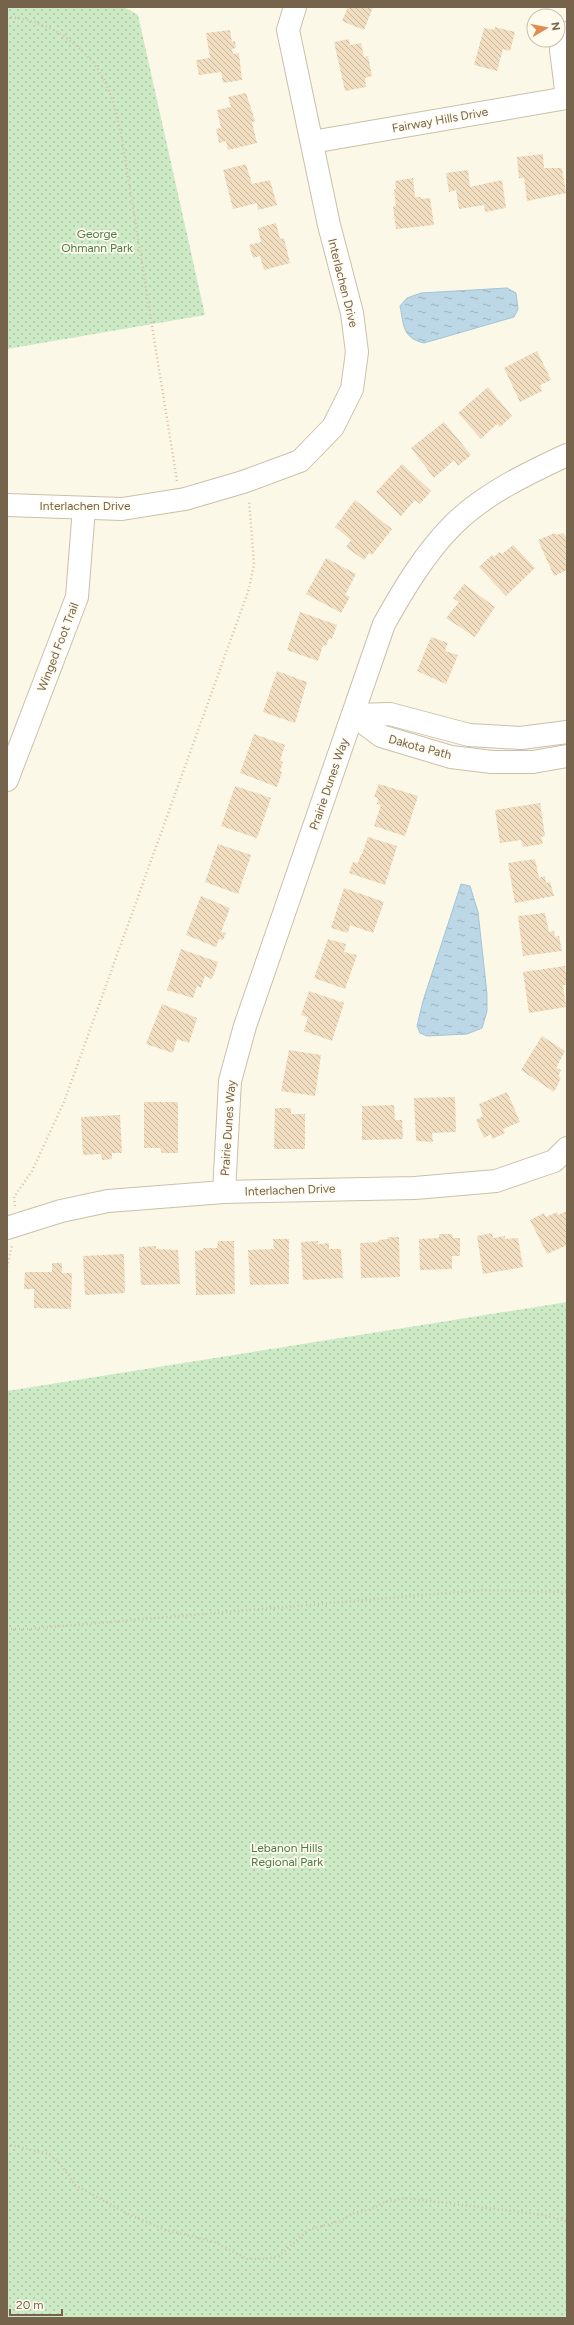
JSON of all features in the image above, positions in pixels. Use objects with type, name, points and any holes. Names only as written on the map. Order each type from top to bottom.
[{"type":"street","name":"Interlachen Drive","points":[[7,505],[122,509],[180,500],[248,480],[300,461],[333,427],[352,389],[357,352],[352,313],[329,225],[288,30],[295,7]]},
{"type":"street","points":[[567,33],[561,50],[567,98]]},
{"type":"street","name":"Fairway Hills Drive","points":[[312,142],[567,98]]},
{"type":"street","name":"Prairie Dunes Way","points":[[224,1192],[230,1081],[245,1026],[384,624],[404,589],[454,525],[498,491],[534,470],[567,455]]},
{"type":"street","name":"Winged Foot Trail","points":[[7,780],[77,597],[84,508]]},
{"type":"street","name":"Dakota Path","points":[[354,714],[390,714],[470,735],[521,738],[567,732]]},
{"type":"street","name":"Dakota Path","points":[[354,714],[381,736],[451,757],[492,762],[533,762],[567,756]]},
{"type":"street","name":"Interlachen Drive","points":[[10,1227],[61,1211],[108,1201],[224,1192],[415,1188],[496,1181],[554,1161],[567,1148]]},
{"type":"path","points":[[7,17],[19,17],[54,30],[88,55],[109,90],[121,133],[180,500]]},
{"type":"path","points":[[10,1227],[16,1212],[14,1197],[32,1171],[64,1102],[249,588],[254,564],[248,480]]},
{"type":"path","points":[[7,1629],[28,1629],[483,1590],[567,1592]]},
{"type":"path","points":[[7,2144],[49,2154],[61,2165],[75,2185],[130,2215],[166,2230],[215,2242],[247,2259],[266,2259],[279,2256],[308,2230],[340,2222],[354,2213],[372,2209],[384,2202],[405,2198],[537,2214],[567,2221]]},
{"type":"green space","name":"George Ohmann Park","points":[[7,7],[124,7],[138,15],[205,315],[7,349]]},
{"type":"green space","name":"Lebanon Hills Regional Park","points":[[567,1302],[567,2318],[7,2318],[7,1391]]},
{"type":"water","points":[[507,288],[516,293],[518,309],[514,317],[424,343],[412,338],[405,330],[400,306],[407,298],[421,293]]},
{"type":"water","points":[[461,884],[470,886],[478,912],[487,994],[487,1011],[482,1028],[467,1034],[427,1036],[420,1033],[417,1026],[423,1001]]},
{"type":"building","points":[[348,7],[373,7],[364,30],[342,21]]},
{"type":"building","points":[[495,27],[515,32],[510,51],[503,49],[497,71],[474,65],[484,28],[494,30]]},
{"type":"building","points":[[230,30],[232,42],[235,41],[236,48],[232,49],[233,54],[239,53],[242,80],[223,83],[221,72],[199,75],[196,60],[210,58],[206,33]]},
{"type":"building","points":[[349,39],[350,45],[361,43],[364,57],[368,56],[372,76],[365,78],[366,87],[345,91],[334,42]]},
{"type":"building","points":[[246,93],[255,121],[252,122],[257,143],[228,150],[226,141],[219,143],[216,129],[221,128],[217,110],[231,107],[228,97]]},
{"type":"building","points":[[543,154],[544,168],[562,168],[566,193],[527,201],[524,178],[519,178],[517,157]]},
{"type":"building","points":[[246,164],[252,184],[270,180],[277,205],[258,210],[257,203],[233,209],[223,170]]},
{"type":"building","points":[[468,170],[470,187],[502,180],[506,208],[485,212],[484,205],[459,209],[456,190],[449,192],[446,173]]},
{"type":"building","points":[[413,178],[415,197],[420,197],[421,199],[430,198],[434,225],[396,229],[393,206],[396,206],[394,189],[396,189],[395,181]]},
{"type":"building","points":[[276,223],[280,239],[284,238],[290,263],[264,270],[260,256],[253,258],[249,245],[261,242],[258,228]]},
{"type":"building","points":[[537,351],[551,380],[540,385],[542,391],[520,402],[504,368]]},
{"type":"building","points":[[488,387],[512,416],[500,427],[497,424],[481,439],[458,413]]},
{"type":"building","points":[[444,422],[471,455],[458,466],[454,460],[434,478],[411,448]]},
{"type":"building","points":[[402,464],[431,491],[420,504],[415,500],[401,516],[376,492]]},
{"type":"building","points":[[355,500],[392,529],[372,555],[369,553],[364,560],[346,547],[351,540],[335,527]]},
{"type":"building","points":[[555,533],[556,535],[563,533],[565,536],[567,535],[567,570],[554,576],[538,540]]},
{"type":"building","points":[[513,545],[535,568],[506,596],[479,567],[492,555],[494,557],[499,552],[502,554]]},
{"type":"building","points":[[326,558],[356,574],[345,595],[350,597],[341,613],[306,594]]},
{"type":"building","points":[[464,584],[495,607],[475,637],[446,618],[459,602],[453,598]]},
{"type":"building","points":[[300,612],[337,625],[332,639],[329,638],[326,646],[323,645],[318,661],[287,650]]},
{"type":"building","points":[[431,637],[448,643],[445,651],[458,655],[446,684],[417,671]]},
{"type":"building","points":[[277,671],[307,682],[295,723],[263,712]]},
{"type":"building","points":[[254,734],[285,745],[280,761],[283,762],[280,771],[282,772],[277,787],[240,773]]},
{"type":"building","points":[[379,784],[418,796],[405,836],[374,826],[381,805],[377,804],[378,798],[374,797]]},
{"type":"building","points":[[235,786],[271,798],[257,838],[221,826]]},
{"type":"building","points":[[540,803],[545,836],[541,837],[543,844],[523,847],[521,840],[500,843],[495,810]]},
{"type":"building","points":[[368,837],[397,846],[385,885],[349,873],[353,862],[358,863]]},
{"type":"building","points":[[218,844],[251,855],[238,894],[205,882]]},
{"type":"building","points":[[535,859],[539,878],[545,876],[546,883],[550,882],[554,896],[515,903],[508,863]]},
{"type":"building","points":[[344,888],[384,902],[373,933],[350,925],[348,933],[331,928]]},
{"type":"building","points":[[201,896],[230,908],[221,932],[226,933],[223,940],[219,939],[216,947],[186,935]]},
{"type":"building","points":[[545,913],[549,932],[554,931],[555,937],[559,936],[562,951],[523,956],[518,916]]},
{"type":"building","points":[[328,939],[346,944],[344,952],[357,955],[345,989],[314,978]]},
{"type":"building","points":[[181,949],[218,962],[212,979],[205,976],[201,988],[197,986],[193,998],[167,990]]},
{"type":"building","points":[[565,966],[567,985],[563,985],[566,1007],[529,1013],[523,972]]},
{"type":"building","points":[[309,991],[344,1003],[332,1041],[304,1031],[308,1017],[301,1015]]},
{"type":"building","points":[[162,1004],[197,1018],[189,1043],[177,1039],[173,1053],[146,1044]]},
{"type":"building","points":[[542,1036],[565,1051],[556,1068],[561,1070],[558,1076],[561,1078],[554,1092],[521,1070]]},
{"type":"building","points":[[289,1050],[321,1055],[315,1096],[281,1091]]},
{"type":"building","points":[[507,1092],[520,1122],[503,1129],[505,1133],[492,1139],[491,1134],[484,1138],[476,1120],[483,1116],[479,1104]]},
{"type":"building","points":[[455,1097],[456,1132],[432,1133],[433,1142],[416,1141],[414,1098]]},
{"type":"building","points":[[144,1102],[178,1102],[178,1153],[162,1153],[160,1148],[144,1148]]},
{"type":"building","points":[[394,1105],[395,1120],[402,1120],[403,1139],[362,1140],[362,1106]]},
{"type":"building","points":[[275,1108],[291,1108],[291,1114],[305,1114],[305,1149],[274,1149]]},
{"type":"building","points":[[120,1115],[122,1153],[112,1153],[112,1159],[102,1160],[101,1154],[83,1155],[81,1117]]},
{"type":"building","points":[[567,1211],[567,1245],[547,1254],[530,1220],[544,1213],[546,1217],[557,1212],[558,1215]]},
{"type":"building","points":[[492,1233],[493,1238],[505,1236],[505,1239],[518,1238],[523,1267],[483,1274],[477,1236]]},
{"type":"building","points":[[439,1234],[452,1234],[453,1238],[460,1238],[460,1256],[452,1256],[452,1269],[420,1270],[419,1239],[439,1238]]},
{"type":"building","points":[[388,1237],[399,1237],[400,1277],[361,1278],[360,1243],[378,1242],[379,1240],[388,1239]]},
{"type":"building","points":[[273,1239],[289,1239],[289,1284],[250,1285],[248,1250],[274,1249]]},
{"type":"building","points":[[218,1241],[234,1241],[235,1294],[196,1295],[195,1251],[203,1250],[203,1248],[217,1248]]},
{"type":"building","points":[[318,1241],[318,1244],[329,1243],[329,1249],[341,1249],[343,1278],[303,1280],[301,1242]]},
{"type":"building","points":[[156,1246],[156,1249],[178,1250],[180,1284],[141,1285],[139,1247]]},
{"type":"building","points":[[124,1254],[125,1293],[85,1295],[83,1256]]},
{"type":"building","points":[[52,1263],[62,1263],[62,1273],[72,1273],[71,1309],[34,1308],[34,1289],[24,1289],[25,1272],[52,1272]]}]
